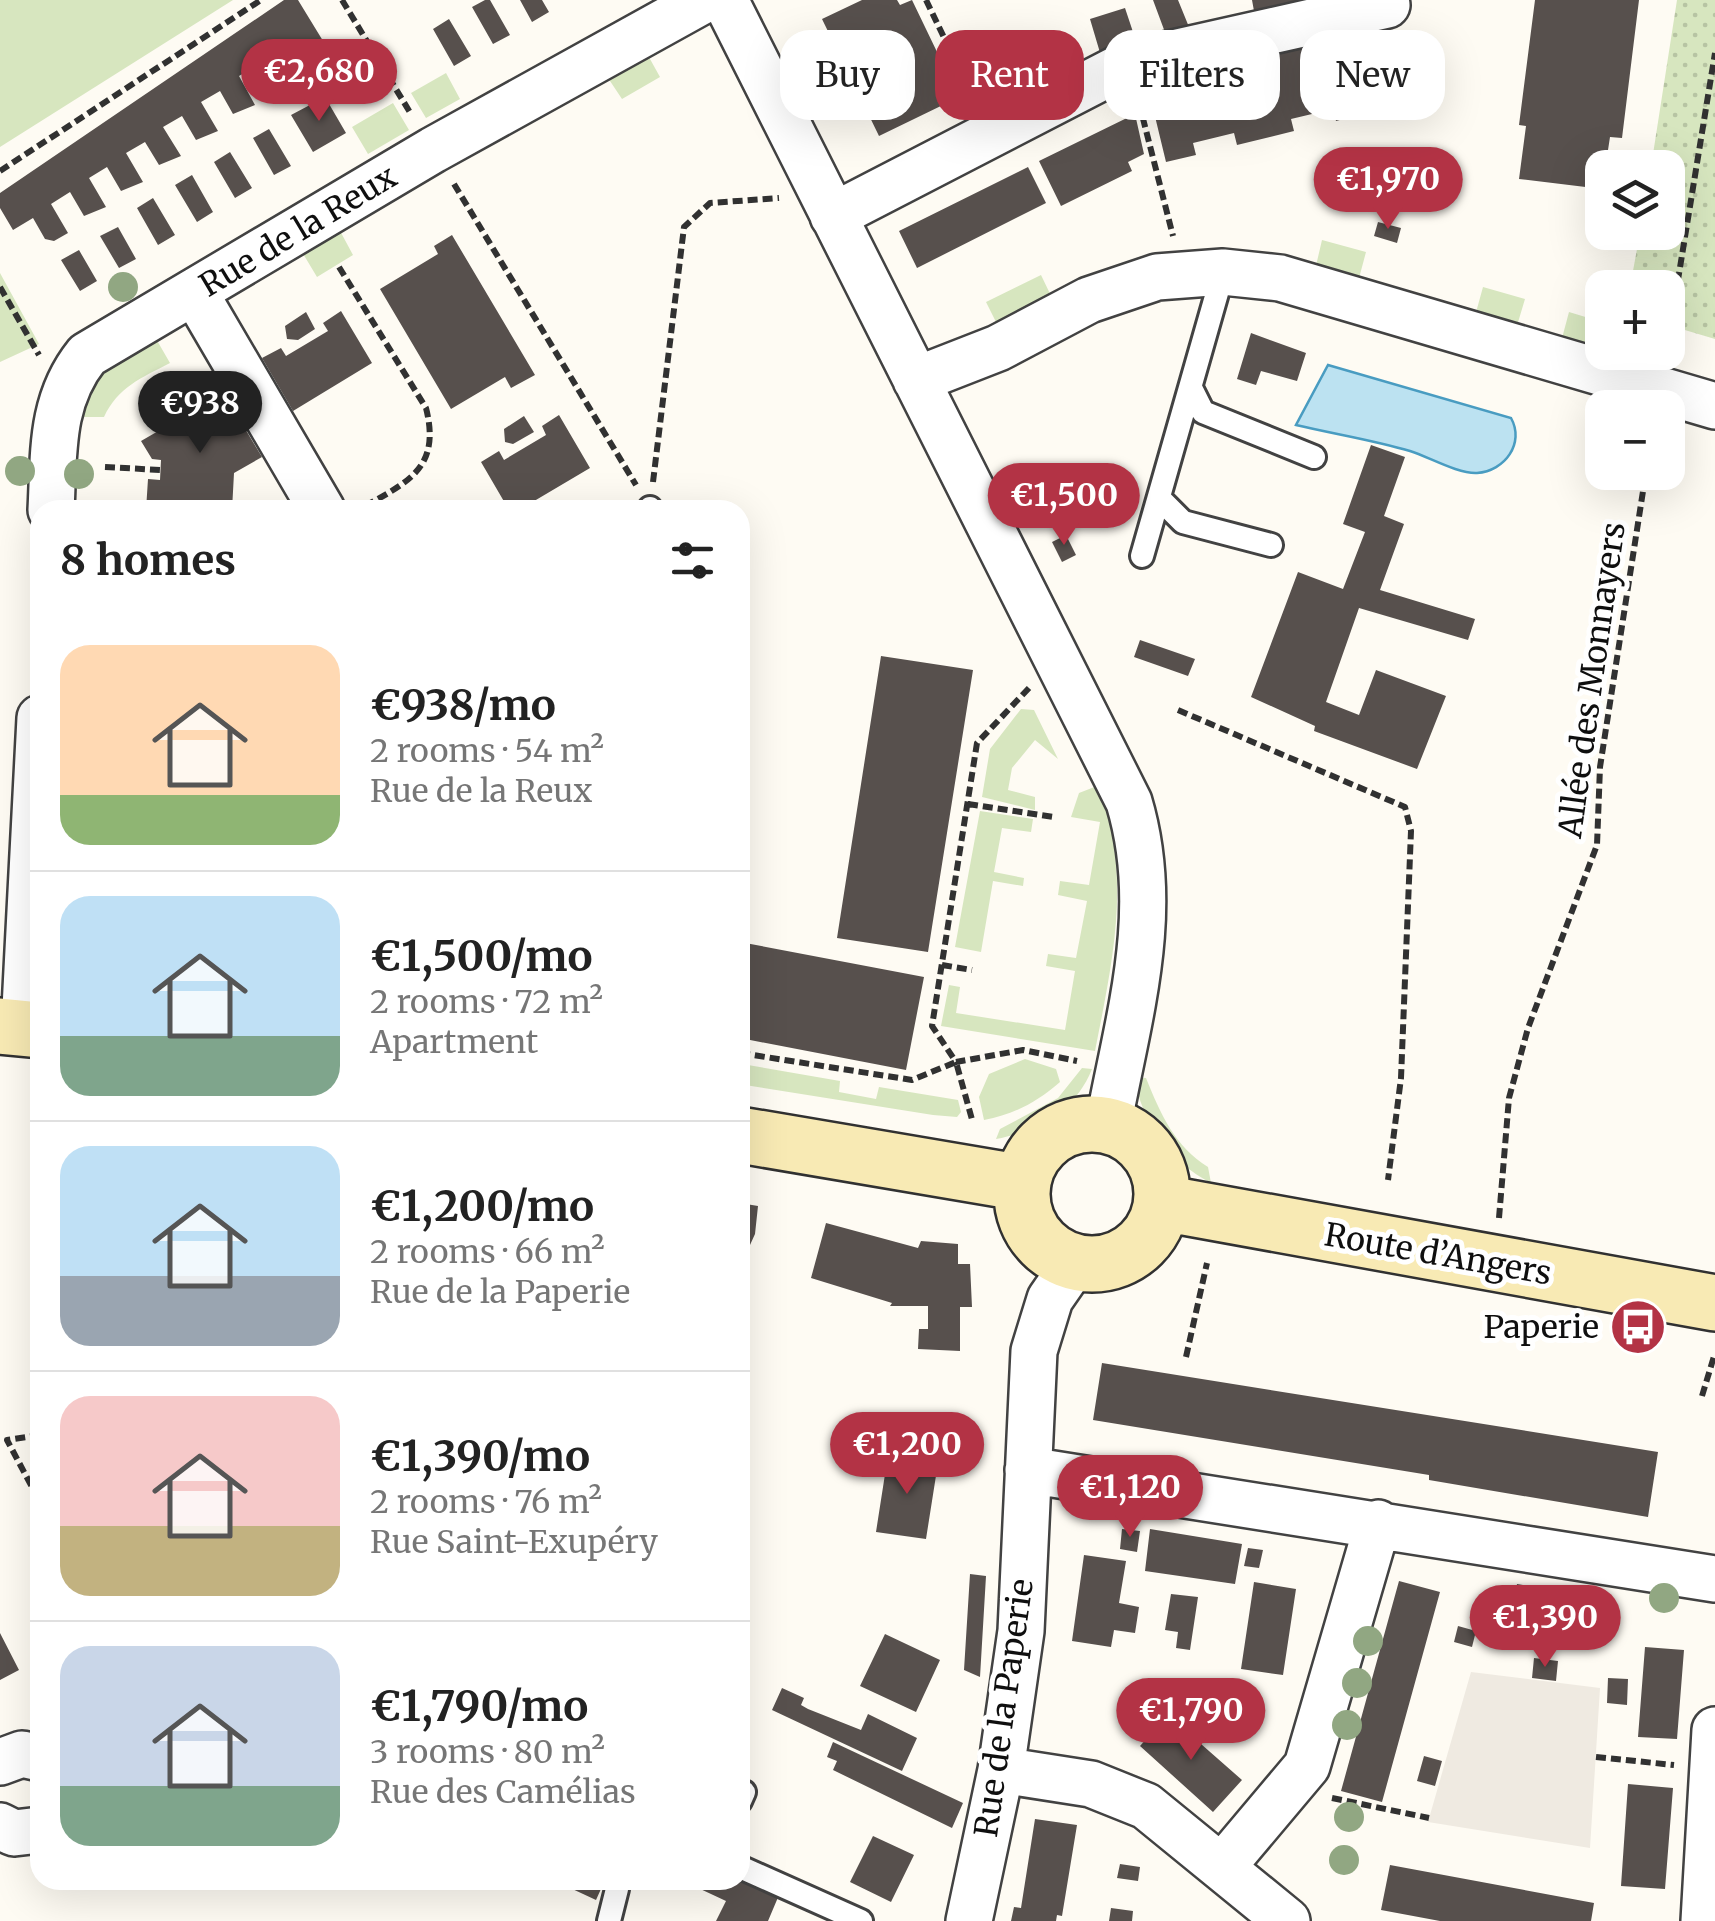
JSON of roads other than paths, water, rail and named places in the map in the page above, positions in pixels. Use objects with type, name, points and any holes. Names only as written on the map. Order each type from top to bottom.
[{"type":"street","name":"Rue de la Reux","points":[[52,500],[56,414],[69,378],[88,355],[433,150],[704,0]]},
{"type":"street","points":[[724,0],[1115,768],[1140,837],[1144,904],[1140,955],[1108,1126]]},
{"type":"street","points":[[828,206],[1128,63],[1386,5]]},
{"type":"street","points":[[916,380],[998,348],[1089,300],[1157,277],[1223,272],[1280,278],[1715,406]]},
{"type":"street","points":[[195,293],[316,500]]},
{"type":"street","points":[[22,1028],[30,890]]},
{"type":"street","points":[[1077,1126],[1108,1126],[1136,1139],[1150,1154],[1159,1172],[1162,1203],[1151,1233],[1136,1249],[1108,1263],[1075,1263],[1047,1248],[1033,1234],[1022,1204],[1022,1183],[1034,1154],[1057,1133],[1077,1126]]},
{"type":"street","points":[[750,1137],[1022,1183]]},
{"type":"street","name":"Route d’Angers","points":[[1162,1203],[1715,1303]]},
{"type":"street","name":"Rue de la Paperie","points":[[969,1921],[1001,1770],[1021,1631],[1034,1351],[1050,1298],[1075,1263]]},
{"type":"street","points":[[1028,1470],[1715,1579]]},
{"type":"street","points":[[1222,1866],[1307,1766],[1318,1740],[1378,1523]]},
{"type":"street","points":[[1704,1921],[1714,1749]]},
{"type":"street","points":[[0,1762],[22,1754],[30,1756]]},
{"type":"street","points":[[1001,1770],[1091,1784],[1117,1793],[1171,1823],[1287,1921]]},
{"type":"lane","points":[[1142,556],[1223,272]]},
{"type":"lane","points":[[1191,388],[1204,412],[1314,457]]},
{"type":"lane","points":[[1160,498],[1183,522],[1272,545]]},
{"type":"lane","points":[[750,1872],[861,1921]]},
{"type":"lane","points":[[608,1921],[617,1890]]},
{"type":"water","points":[[1328,365],[1511,418],[1515,427],[1514,446],[1496,467],[1469,473],[1396,447],[1296,425]]},
{"type":"place","name":"Paperie","points":[[1638,1327]]}]
